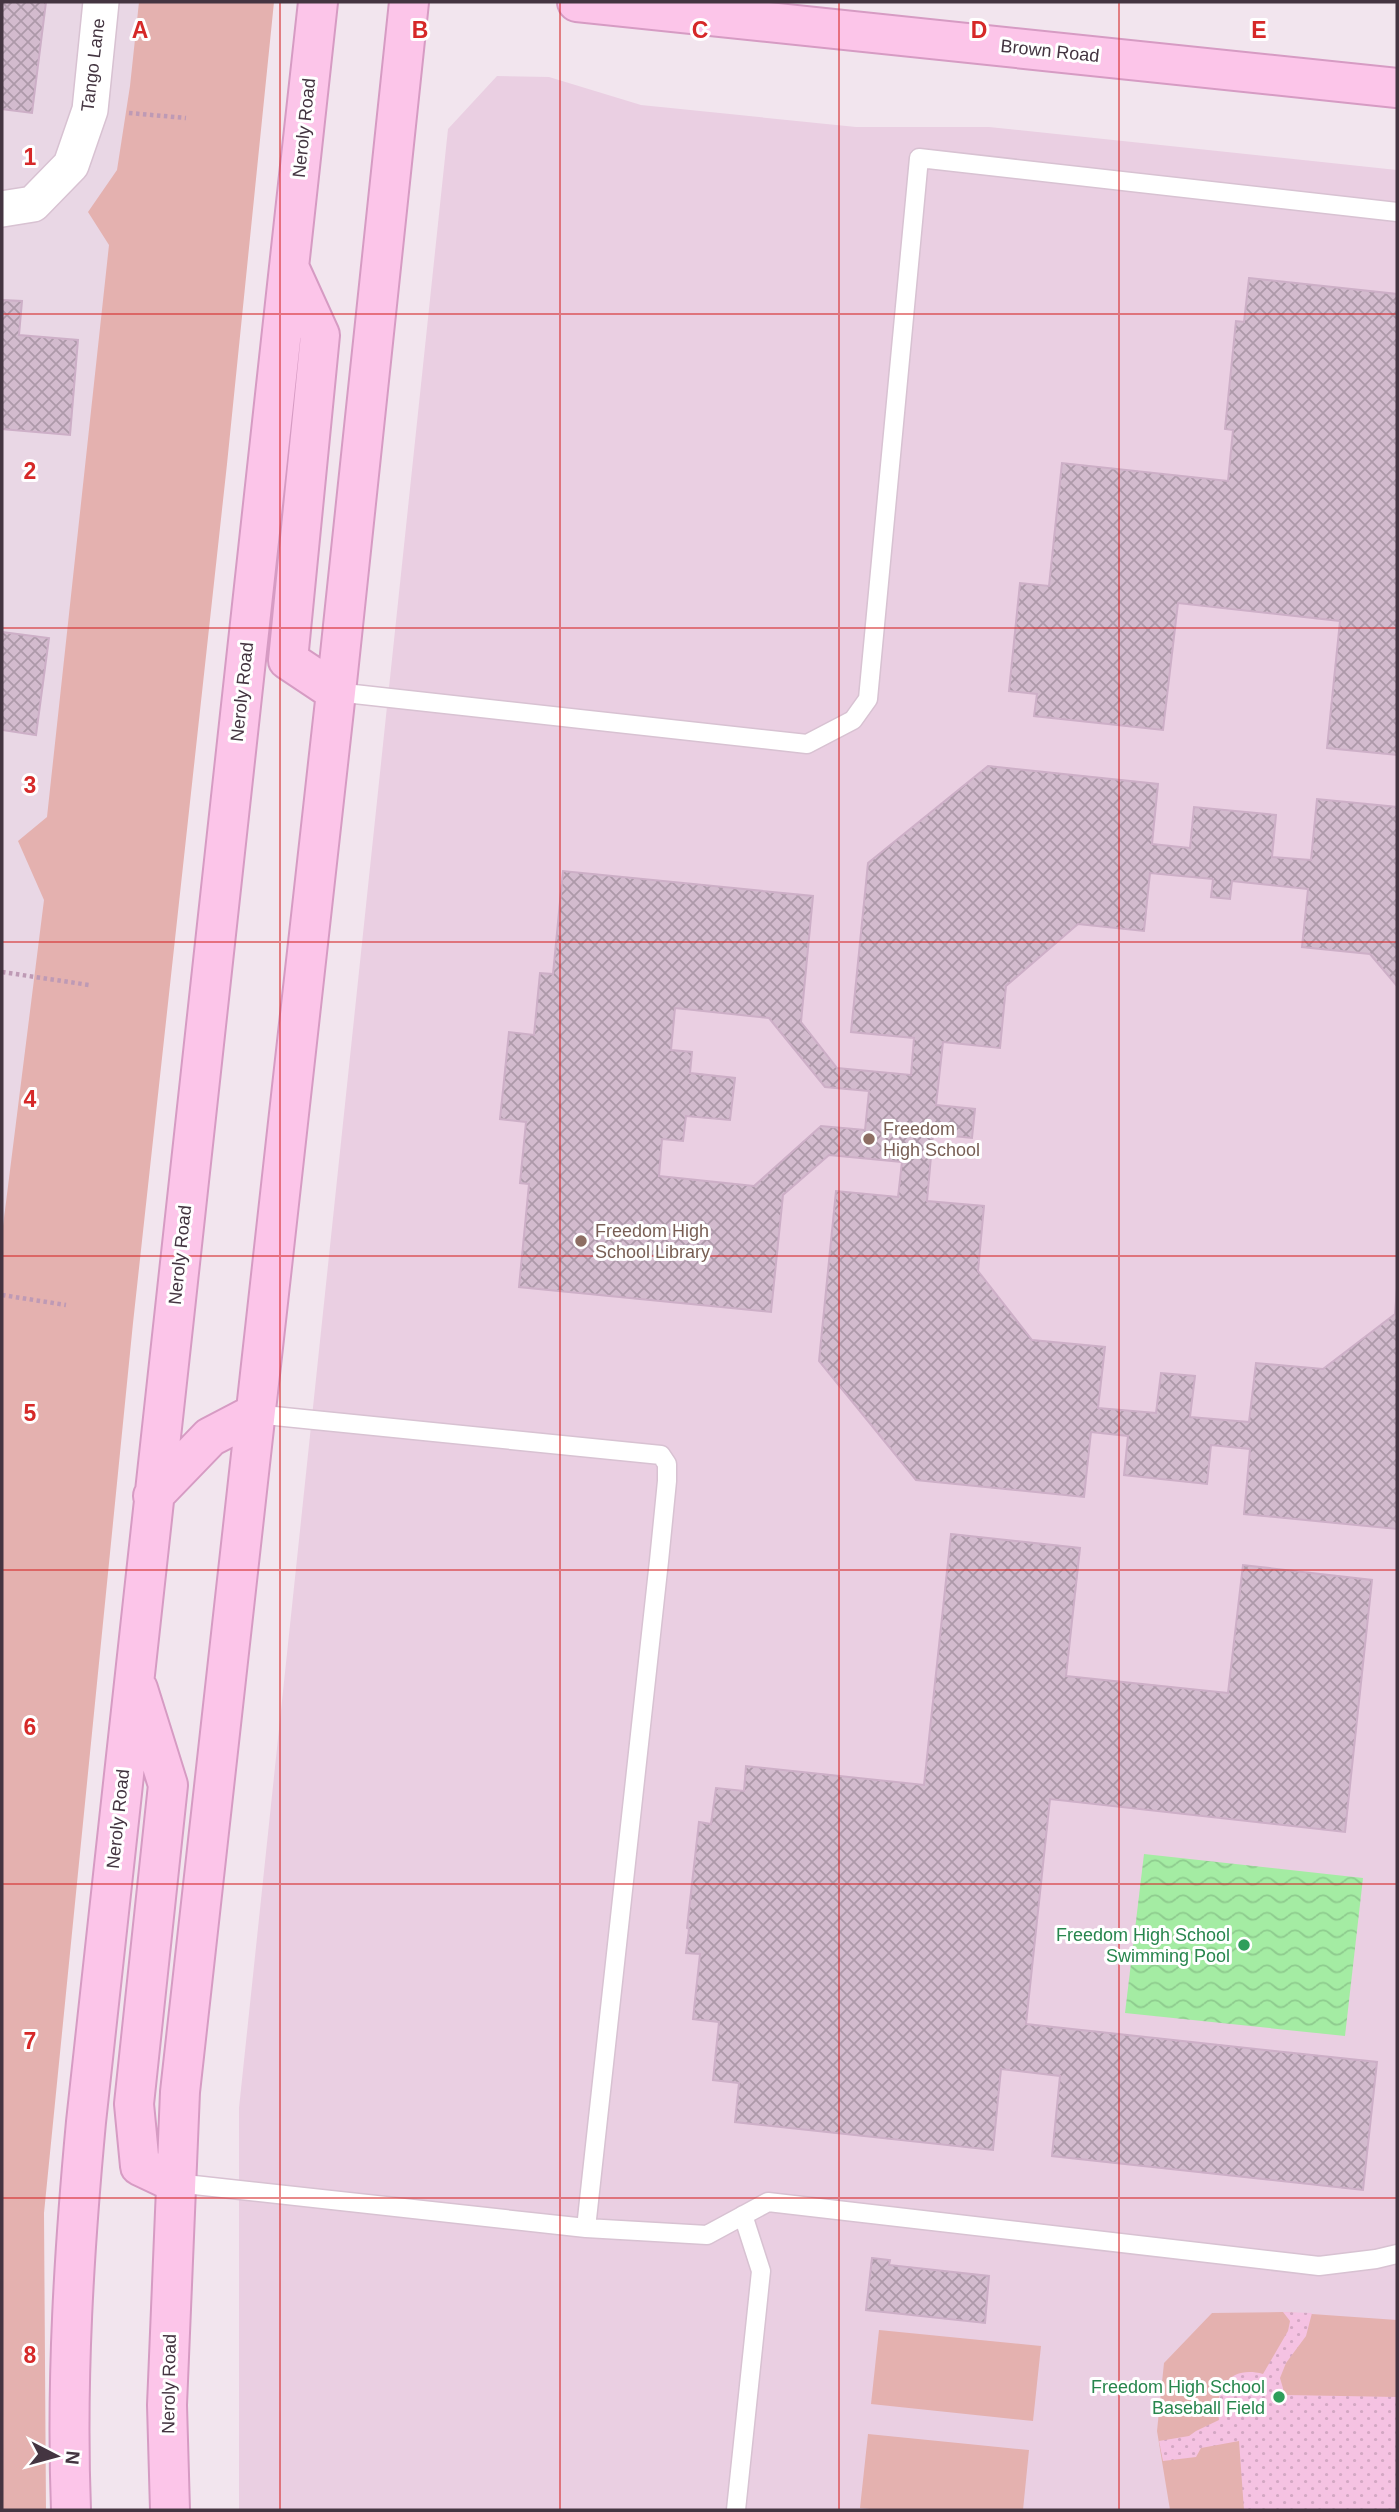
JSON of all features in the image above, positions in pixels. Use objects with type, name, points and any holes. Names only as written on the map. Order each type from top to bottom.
[{"type":"street","name":"Tango Lane","points":[[2,209],[33,204],[71,165],[90,110],[101,2]]},
{"type":"street","name":"Neroly Road","points":[[71,2510],[68,2449],[74,2261],[86,2122],[318,2]]},
{"type":"street","name":"Neroly Road","points":[[170,2510],[167,2405],[180,2092],[336,692],[409,2]]},
{"type":"street","name":"Brown Road","points":[[577,2],[1397,88]]},
{"type":"street","points":[[289,267],[320,335],[288,660],[336,692]]},
{"type":"street","points":[[153,1496],[210,1437],[254,1414]]},
{"type":"street","points":[[134,1674],[168,1784],[134,2104],[140,2166],[176,2183]]},
{"type":"lane","points":[[336,692],[807,744],[853,720],[868,699],[919,159],[1397,212]]},
{"type":"lane","points":[[254,1414],[661,1455],[667,1464],[659,1561],[586,2228]]},
{"type":"lane","points":[[176,2183],[586,2228],[707,2235],[768,2202],[1319,2266],[1397,2254]]},
{"type":"lane","points":[[736,2510],[761,2271],[743,2215]]},
{"type":"path","points":[[90,110],[186,118]]},
{"type":"path","points":[[2,972],[89,985]]},
{"type":"path","points":[[2,1295],[66,1305]]},
{"type":"shaded area","points":[[2,2],[243,2],[2,2015]]},
{"type":"shaded area","points":[[139,2],[274,2],[227,464],[133,1323],[44,2213],[46,2510],[2,2510],[2,1234],[44,900],[18,841],[47,817],[109,245],[88,212],[117,170]]},
{"type":"shaded area","name":"Freedom High School","points":[[497,76],[549,77],[641,105],[856,127],[989,127],[1397,170],[1397,2510],[239,2510],[239,2108],[448,129]]},
{"type":"shaded area","name":"Freedom High School Baseball Field","points":[[1283,2312],[1397,2320],[1397,2510],[1170,2510],[1157,2431],[1164,2363],[1212,2313]]},
{"type":"shaded area","points":[[879,2330],[1041,2346],[1033,2421],[871,2404]]},
{"type":"shaded area","points":[[868,2434],[1029,2450],[1023,2510],[860,2508]]},
{"type":"sand","points":[[1283,2312],[1312,2313],[1306,2336],[1286,2363],[1280,2378],[1285,2395],[1397,2397],[1397,2510],[1244,2510],[1239,2441],[1201,2448],[1196,2457],[1163,2461],[1159,2441],[1189,2436],[1219,2420],[1219,2398],[1226,2382],[1241,2373],[1263,2374],[1288,2331],[1290,2321]]},
{"type":"water","name":"Freedom High School Swimming Pool","points":[[1144,1854],[1363,1878],[1345,2036],[1125,2013]]},
{"type":"building","points":[[2,2],[46,2],[32,113],[2,109]]},
{"type":"building","points":[[1249,278],[1397,294],[1397,755],[1327,748],[1340,621],[1178,603],[1163,730],[1034,716],[1037,694],[1009,691],[1020,583],[1049,586],[1062,463],[1228,481],[1233,430],[1225,429],[1236,321],[1244,322]]},
{"type":"building","points":[[2,300],[22,301],[19,335],[78,340],[70,435],[2,429]]},
{"type":"building","points":[[2,632],[49,638],[36,735],[2,730]]},
{"type":"building","points":[[988,766],[1158,784],[1152,844],[1190,848],[1194,807],[1276,815],[1272,857],[1311,860],[1317,799],[1397,807],[1397,986],[1370,954],[1302,947],[1308,889],[1232,881],[1230,899],[1211,897],[1213,879],[1150,873],[1144,931],[1078,924],[1006,986],[1000,1048],[943,1042],[936,1105],[975,1109],[972,1138],[933,1134],[927,1201],[984,1206],[978,1271],[1032,1340],[1105,1347],[1098,1408],[1156,1413],[1161,1373],[1195,1376],[1190,1417],[1249,1422],[1256,1363],[1323,1369],[1395,1314],[1397,1288],[1397,1529],[1244,1514],[1250,1449],[1211,1445],[1207,1484],[1124,1475],[1128,1436],[1091,1432],[1084,1497],[916,1480],[819,1361],[836,1191],[898,1197],[902,1162],[829,1155],[783,1195],[771,1312],[519,1287],[529,1184],[520,1183],[526,1122],[500,1119],[509,1032],[534,1035],[540,973],[553,974],[563,871],[813,896],[801,1022],[837,1068],[911,1075],[914,1038],[851,1032],[868,863]],"holes":[[[675,1008],[769,1018],[825,1087],[869,1091],[865,1130],[821,1126],[754,1186],[659,1176],[662,1139],[683,1141],[686,1116],[730,1120],[735,1078],[690,1073],[692,1052],[671,1050]]]},
{"type":"building","points":[[951,1534],[1080,1548],[1066,1676],[1228,1693],[1243,1565],[1372,1580],[1345,1832],[1050,1799],[1026,2024],[1377,2062],[1363,2190],[1052,2156],[1060,2076],[1001,2069],[993,2150],[735,2122],[739,2083],[713,2080],[719,2022],[693,2019],[700,1954],[686,1953],[699,1822],[711,1824],[716,1788],[744,1791],[746,1766],[924,1785]]},
{"type":"building","points":[[872,2258],[890,2260],[889,2265],[989,2276],[985,2323],[866,2310]]},
{"type":"place","name":"Freedom High School","points":[[869,1139]]},
{"type":"place","name":"Freedom High School Library","points":[[581,1241]]},
{"type":"place","name":"Freedom High School Swimming Pool","points":[[1244,1945]]},
{"type":"place","name":"Freedom High School Baseball Field","points":[[1279,2397]]}]
